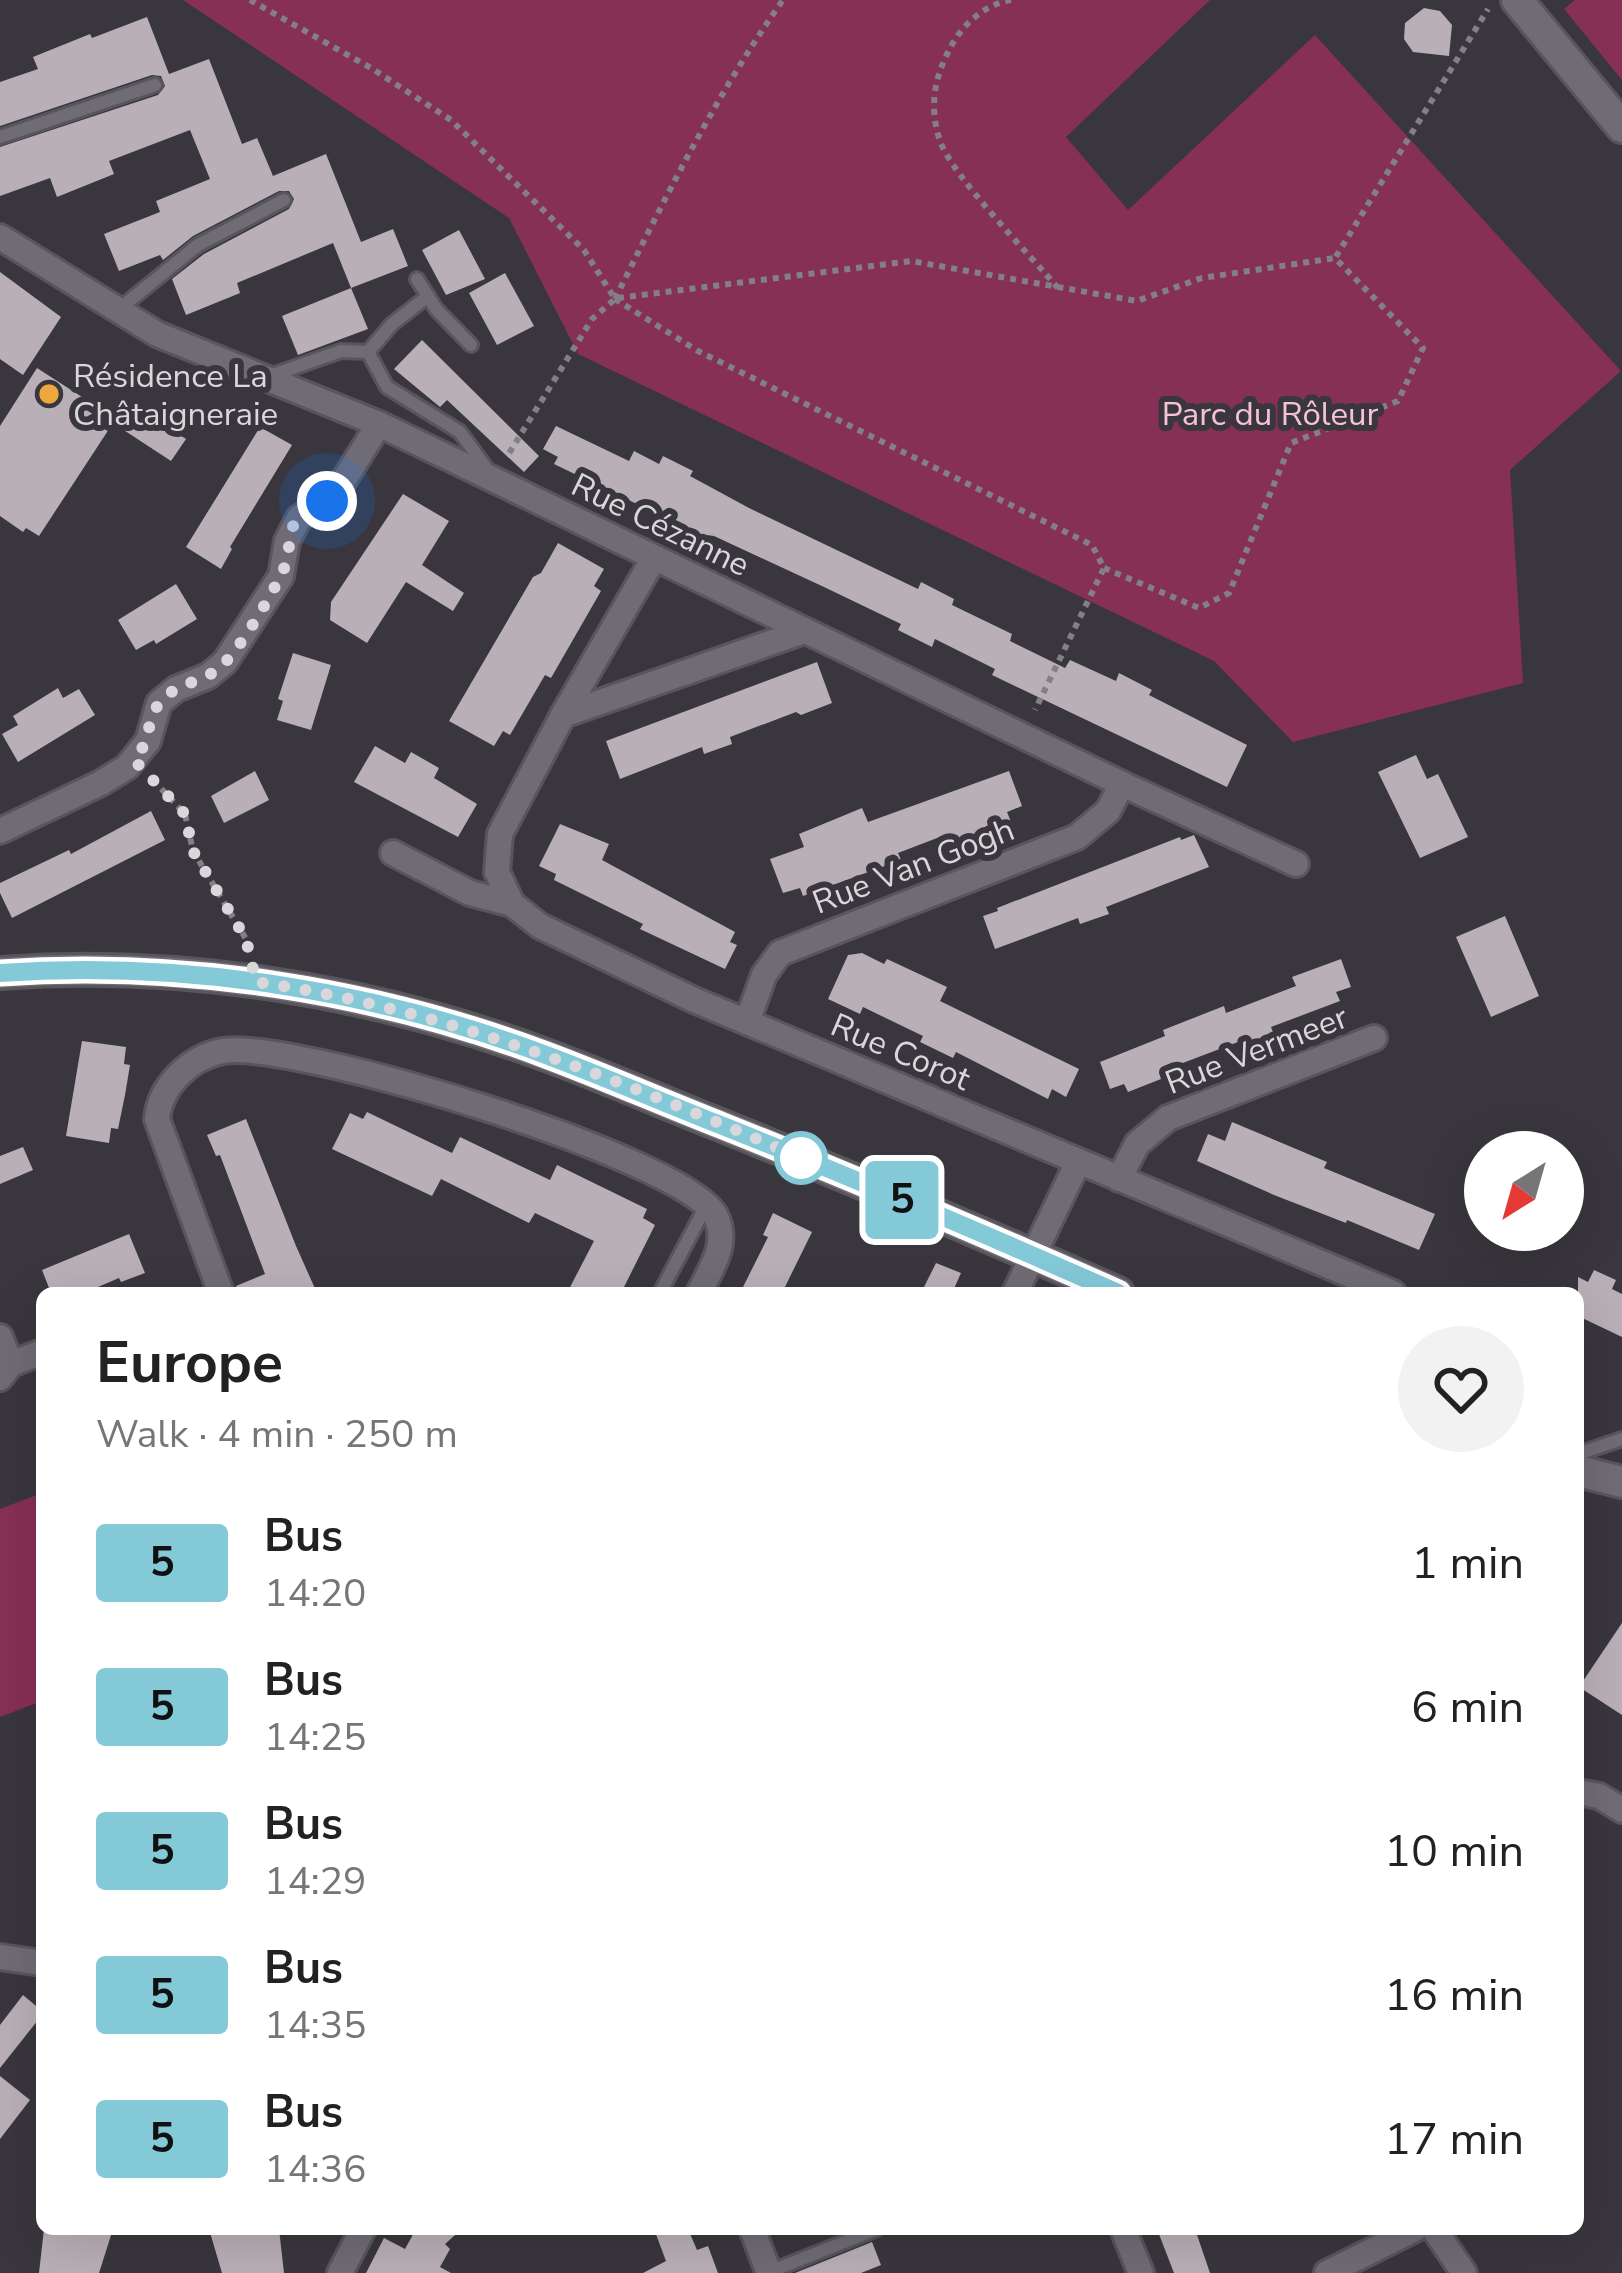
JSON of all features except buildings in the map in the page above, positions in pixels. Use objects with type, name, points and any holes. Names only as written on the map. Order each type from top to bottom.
[{"type":"street","points":[[1517,0],[1622,128]]},
{"type":"street","name":"Rue Cézanne","points":[[0,237],[117,311],[194,352],[379,424],[1297,865]]},
{"type":"street","points":[[0,831],[101,783],[134,760],[148,741],[159,703],[226,662],[281,576],[287,541],[299,518],[334,496],[379,424]]},
{"type":"street","points":[[512,904],[497,872],[497,844],[563,715],[654,558]]},
{"type":"street","points":[[563,715],[804,631]]},
{"type":"street","name":"Rue Van Gogh","points":[[747,1022],[764,975],[780,953],[1077,837],[1108,811],[1122,784]]},
{"type":"street","name":"Rue Corot","points":[[393,853],[470,893],[512,904],[563,938],[747,1022],[1380,1287]]},
{"type":"street","points":[[0,974],[127,972],[256,982],[403,1011],[544,1054],[1104,1287]]},
{"type":"street","name":"Rue Vermeer","points":[[1119,1179],[1136,1144],[1168,1118],[1375,1038]]},
{"type":"street","points":[[211,1287],[157,1119],[164,1095],[180,1074],[201,1059],[229,1050],[388,1078],[514,1115],[680,1187],[707,1204],[719,1225],[714,1263],[702,1287]]},
{"type":"street","points":[[1018,1287],[1078,1162]]},
{"type":"street","points":[[0,1336],[6,1371],[36,1355]]},
{"type":"street","points":[[1584,1472],[1622,1481]]},
{"type":"street","points":[[1584,1793],[1622,1810]]},
{"type":"street","points":[[0,1958],[36,1962]]},
{"type":"street","points":[[340,2273],[360,2235]]},
{"type":"street","points":[[754,2235],[769,2273]]},
{"type":"street","points":[[1125,2235],[1141,2273]]},
{"type":"street","points":[[1328,2273],[1403,2235]]},
{"type":"street","points":[[1438,2235],[1463,2273]]},
{"type":"lane","points":[[0,137],[155,85]]},
{"type":"lane","points":[[117,311],[198,245],[284,200]]},
{"type":"lane","points":[[417,279],[442,316],[471,345]]},
{"type":"lane","points":[[368,352],[392,324],[428,296]]},
{"type":"lane","points":[[266,377],[341,351],[368,352]]},
{"type":"lane","points":[[368,352],[386,386],[460,433],[494,478]]},
{"type":"lane","points":[[663,1287],[707,1204]]},
{"type":"lane","points":[[1584,1452],[1622,1438]]},
{"type":"lane","points":[[769,2273],[862,2235]]},
{"type":"path","points":[[250,0],[371,68],[451,120],[584,250],[615,298],[698,351],[1092,545],[1104,568],[1198,608],[1229,593],[1291,443],[1398,401],[1424,348],[1335,257]]},
{"type":"path","points":[[494,478],[592,319],[615,298],[747,50],[783,0]]},
{"type":"path","points":[[1011,0],[990,2],[957,36],[937,72],[933,106],[941,145],[982,201],[1058,288]]},
{"type":"path","points":[[615,298],[911,261],[1137,302],[1202,278],[1335,257],[1494,0]]},
{"type":"path","points":[[1023,735],[1104,568]]},
{"type":"path","points":[[134,760],[185,814],[193,851],[246,939],[256,982]]},
{"type":"green space","name":"Parc du Rôleur","points":[[183,0],[1210,0],[1066,137],[1128,210],[1315,35],[1621,371],[1510,470],[1523,683],[1293,742],[1214,661],[578,354],[509,218]]},
{"type":"green space","points":[[1575,0],[1622,0],[1622,80],[1564,9]]},
{"type":"green space","points":[[36,1495],[36,1703],[0,1717],[0,1509]]},
{"type":"bus line","name":"5","points":[[0,973],[93,971],[223,979],[320,992],[458,1026],[544,1054],[795,1155],[1104,1287]]},
{"type":"place","name":"Résidence La Châtaigneraie","points":[[49,394]]},
{"type":"route","points":[[327,501],[299,518],[290,532],[281,576],[226,662],[159,703],[148,741],[134,760],[185,814],[193,851],[246,939],[256,982],[403,1011],[489,1036],[801,1158]]}]
